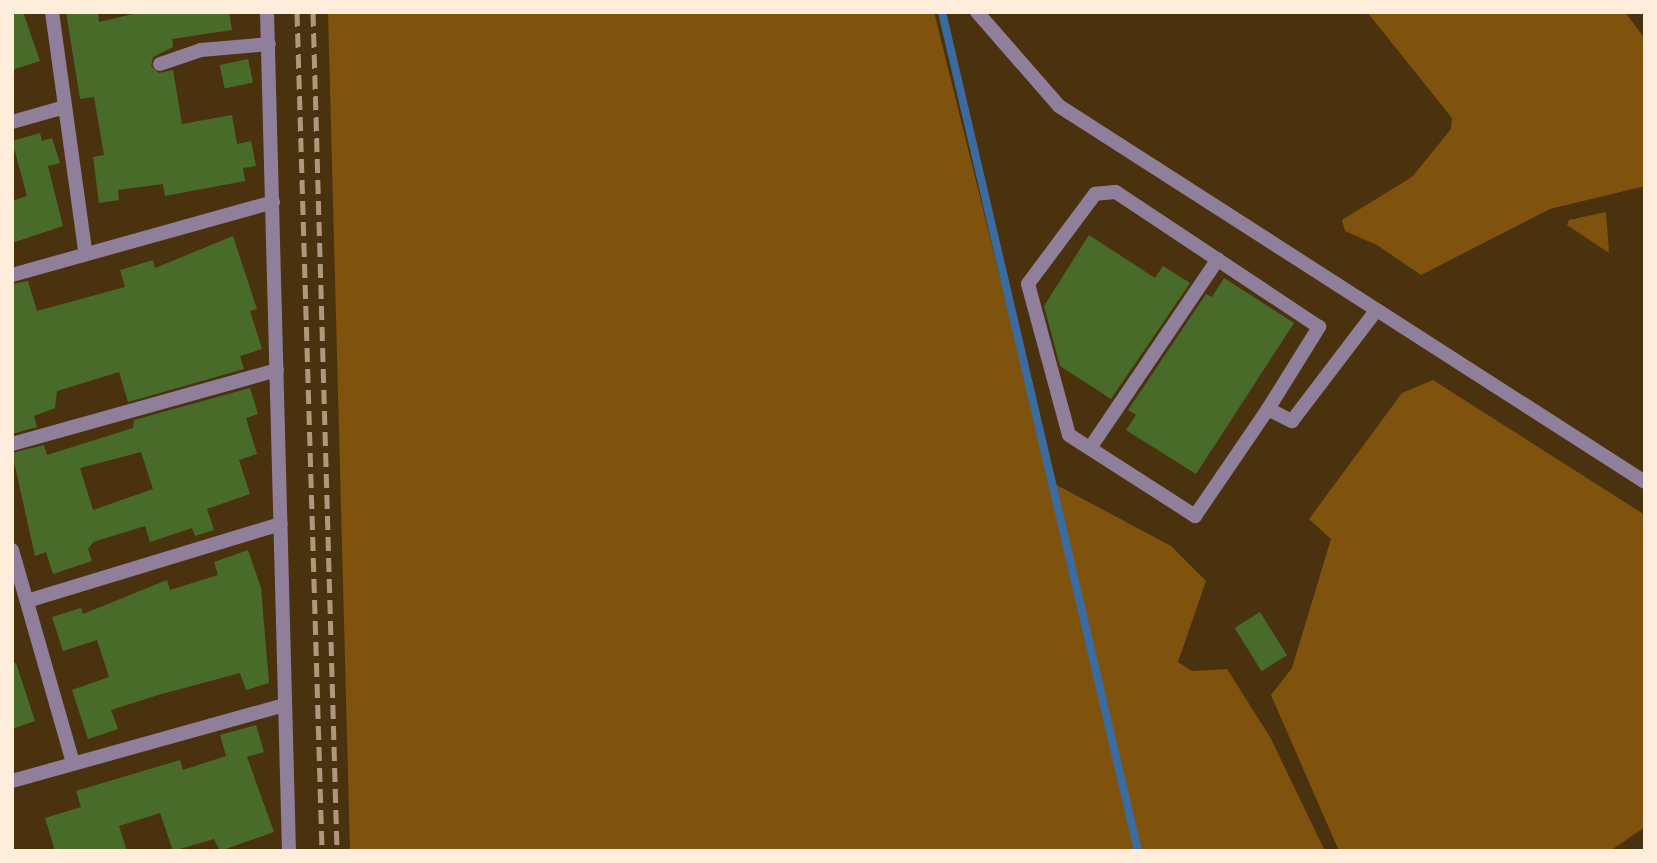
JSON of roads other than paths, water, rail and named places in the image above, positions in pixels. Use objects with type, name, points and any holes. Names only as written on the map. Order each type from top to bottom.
[{"type":"street","points":[[52,12],[85,250]]},
{"type":"street","points":[[267,12],[289,851]]},
{"type":"street","points":[[978,12],[1059,106],[1375,312],[1645,482]]},
{"type":"street","points":[[160,65],[201,50],[269,44]]},
{"type":"street","points":[[12,122],[65,107]]},
{"type":"street","points":[[1116,192],[1319,327],[1268,409],[1195,516],[1069,436],[1028,284],[1095,194],[1116,192]]},
{"type":"street","points":[[12,275],[85,250],[272,202]]},
{"type":"street","points":[[1090,448],[1218,259]]},
{"type":"street","points":[[1268,409],[1292,421],[1375,312]]},
{"type":"street","points":[[12,444],[277,370]]},
{"type":"street","points":[[27,601],[281,524]]},
{"type":"street","points":[[12,550],[73,763]]},
{"type":"street","points":[[12,781],[285,705]]},
{"type":"waterway","points":[[942,12],[1138,851]]},
{"type":"railway","points":[[297,12],[322,851]]},
{"type":"railway","points":[[313,12],[337,851]]}]
